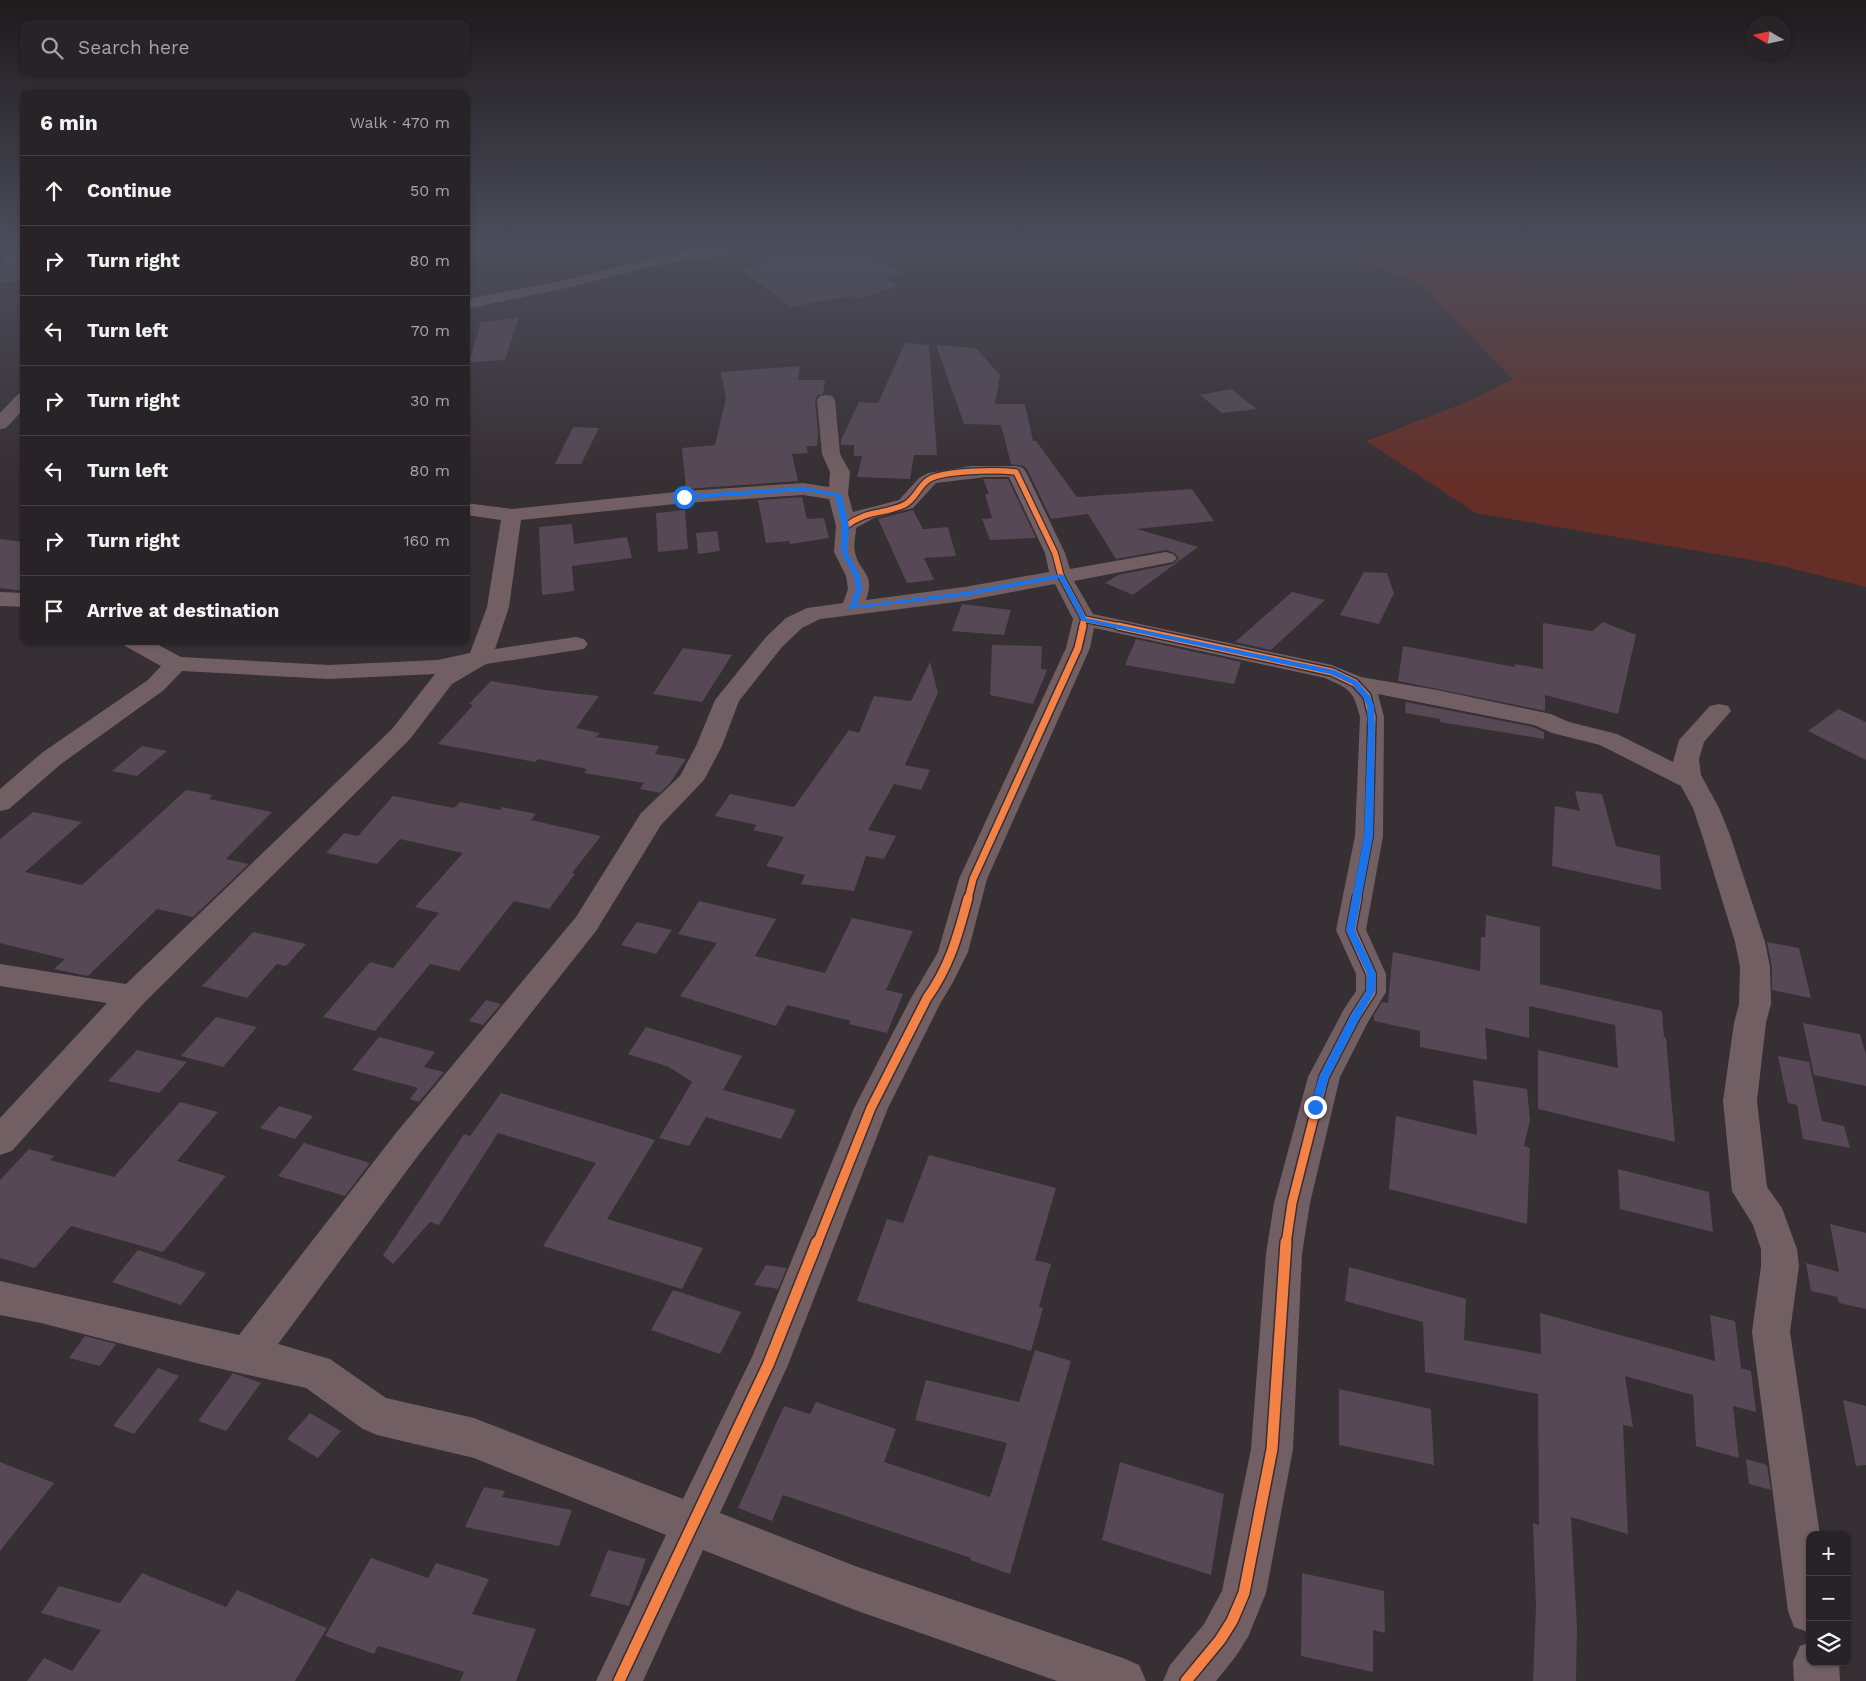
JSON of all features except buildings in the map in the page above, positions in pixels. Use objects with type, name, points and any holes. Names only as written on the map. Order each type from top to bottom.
[{"type":"street","points":[[0,397],[20,393]]},
{"type":"street","points":[[826,400],[831,454],[840,472],[839,487],[846,526],[844,552],[857,576],[859,589],[852,608]]},
{"type":"street","points":[[0,424],[20,402]]},
{"type":"street","points":[[619,1681],[768,1365],[871,1108],[927,998],[937,984],[953,952],[973,879],[1078,648],[1084,619],[1061,576],[1055,553],[1016,472],[1008,469],[983,470],[929,478],[904,506],[858,516],[846,526]]},
{"type":"street","points":[[470,510],[512,515],[684,497],[839,487]]},
{"type":"street","points":[[0,1141],[132,996],[401,734],[444,678],[480,658],[498,608],[512,515]]},
{"type":"street","points":[[247,1355],[408,1143],[586,924],[651,819],[691,780],[710,746],[727,700],[774,642],[794,623],[815,614],[964,594],[1166,558]]},
{"type":"street","points":[[0,599],[20,600]]},
{"type":"street","points":[[1084,619],[1332,672],[1355,683],[1436,697],[1542,719],[1561,728],[1608,739],[1692,781]]},
{"type":"street","points":[[140,645],[176,664],[329,672],[438,667],[480,658],[576,644]]},
{"type":"street","points":[[0,803],[52,758],[156,685],[176,664]]},
{"type":"street","points":[[1186,1681],[1220,1640],[1232,1621],[1244,1593],[1272,1449],[1284,1254],[1292,1204],[1324,1077],[1355,1017],[1371,992],[1371,974],[1351,930],[1368,836],[1372,727],[1367,696],[1355,683]]},
{"type":"street","points":[[1719,711],[1692,740],[1686,759],[1688,775],[1706,808],[1716,835],[1750,942],[1755,967],[1755,1004],[1750,1022],[1740,1101],[1750,1191],[1769,1219],[1779,1249],[1780,1266],[1771,1332],[1806,1585]]},
{"type":"street","points":[[0,975],[132,996]]},
{"type":"street","points":[[0,1298],[41,1306],[200,1346],[316,1372],[377,1415],[474,1438],[855,1588],[1123,1681]]},
{"type":"street","points":[[1816,1666],[1817,1681]]},
{"type":"shaded area","points":[[1458,323],[1866,323],[1866,587],[1769,563],[1476,513],[1366,441],[1467,402],[1513,379]]},
{"type":"cycle path","points":[[619,1681],[768,1365],[871,1108],[927,998],[937,984],[953,952],[973,879],[1078,648],[1084,619],[1061,576],[1055,553],[1016,472],[971,472],[935,477],[925,482],[906,504],[867,513],[846,526]]},
{"type":"cycle path","points":[[1084,619],[1332,672],[1355,683],[1367,696],[1372,717],[1369,836],[1351,930],[1371,974],[1371,992],[1355,1017],[1324,1077],[1292,1203],[1284,1254],[1272,1449],[1244,1593],[1232,1621],[1220,1640],[1186,1681]]},
{"type":"route","points":[[684,497],[803,489],[838,494],[846,526],[844,552],[857,576],[859,589],[852,608],[964,594],[1061,576],[1084,619],[1332,672],[1355,683],[1367,696],[1372,717],[1372,727],[1368,790],[1368,836],[1351,930],[1371,974],[1371,992],[1355,1017],[1324,1077],[1315,1107]]}]
